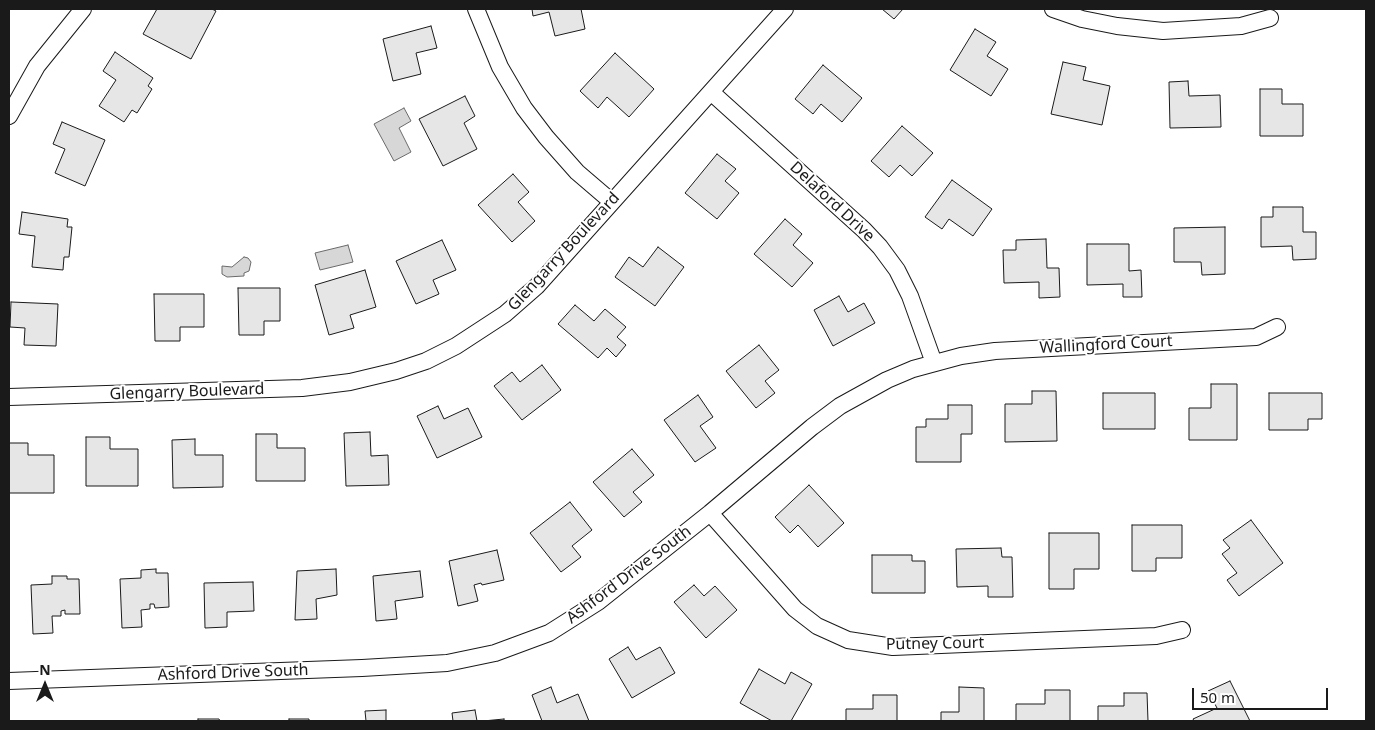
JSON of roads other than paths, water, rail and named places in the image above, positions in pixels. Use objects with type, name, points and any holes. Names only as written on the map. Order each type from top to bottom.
[{"type":"street","points":[[9,116],[37,66],[83,9]]},
{"type":"street","points":[[476,9],[500,67],[524,108],[546,137],[577,172],[612,202]]},
{"type":"street","name":"Glengarry Boulevard","points":[[9,397],[302,388],[350,382],[396,371],[456,346],[506,314],[536,286],[786,9]]},
{"type":"street","points":[[1053,9],[1082,19],[1117,26],[1163,31],[1241,26],[1270,18]]},
{"type":"street","name":"Delaford Drive","points":[[711,92],[864,230],[880,248],[897,270],[910,296],[934,363]]},
{"type":"street","name":"Wallingford Court","points":[[934,363],[995,352],[1256,337],[1277,327]]},
{"type":"street","name":"Ashford Drive South","points":[[9,681],[362,668],[447,663],[519,646],[567,622],[628,580],[812,427],[840,406],[886,380],[934,363]]},
{"type":"street","name":"Putney Court","points":[[710,513],[795,609],[817,626],[848,640],[893,647],[1156,636],[1182,630]]}]
